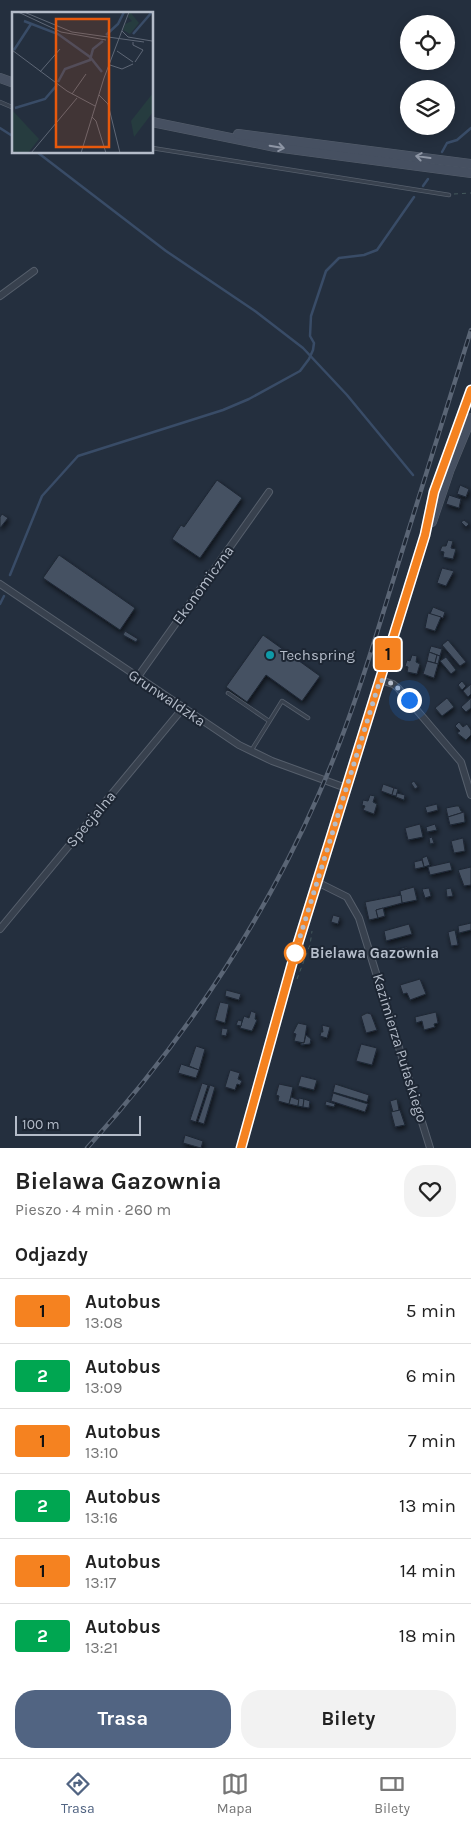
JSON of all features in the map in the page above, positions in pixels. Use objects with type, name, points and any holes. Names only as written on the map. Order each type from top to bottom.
[{"type":"main road","points":[[0,78],[12,82]]},
{"type":"main road","points":[[154,122],[275,147],[471,174]]},
{"type":"main road","points":[[195,130],[287,139],[471,164]]},
{"type":"main road","points":[[425,535],[434,492],[467,412],[471,390]]},
{"type":"main road","points":[[241,1148],[279,1005],[425,535],[471,418]]},
{"type":"street","points":[[0,296],[34,271]]},
{"type":"street","name":"Ekonomiczna","points":[[137,678],[269,492]]},
{"type":"street","name":"Grunwaldzka","points":[[0,584],[137,678],[250,751],[346,788]]},
{"type":"street","points":[[380,680],[393,684],[398,688],[460,760],[471,795]]},
{"type":"street","name":"Specjalna","points":[[0,929],[183,708]]},
{"type":"street","name":"Kazimierza Pułaskiego","points":[[317,882],[347,897],[359,918],[430,1148]]},
{"type":"lane","points":[[0,102],[12,107]]},
{"type":"lane","points":[[154,148],[449,195]]},
{"type":"lane","points":[[228,693],[269,721]]},
{"type":"lane","points":[[250,751],[282,701],[308,718]]},
{"type":"path","points":[[449,195],[459,192],[471,193]]},
{"type":"building","points":[[217,480],[242,498],[200,558],[172,539],[181,525],[184,527]]},
{"type":"building","points":[[460,485],[469,489],[466,497],[457,494]]},
{"type":"building","points":[[449,495],[461,499],[459,508],[446,504]]},
{"type":"building","points":[[2,514],[8,518],[0,528],[0,517]]},
{"type":"building","points":[[464,520],[469,524],[466,527],[461,522]]},
{"type":"building","points":[[448,540],[453,541],[451,548],[456,549],[453,559],[443,557],[444,552],[440,551],[442,546],[446,546]]},
{"type":"building","points":[[59,555],[135,608],[120,630],[43,578]]},
{"type":"building","points":[[442,568],[454,571],[446,586],[437,583]]},
{"type":"building","points":[[433,607],[445,612],[443,618],[430,614]]},
{"type":"building","points":[[428,613],[441,617],[435,631],[425,628]]},
{"type":"building","points":[[125,631],[138,639],[136,642],[123,635]]},
{"type":"building","name":"Techspring","points":[[263,635],[320,676],[302,701],[266,675],[247,702],[226,687]]},
{"type":"building","points":[[448,640],[466,662],[460,666],[442,645]]},
{"type":"building","points":[[431,646],[442,649],[440,656],[429,652]]},
{"type":"building","points":[[429,652],[437,655],[435,663],[427,661]]},
{"type":"building","points":[[412,655],[417,656],[416,662],[420,664],[417,674],[407,672],[408,667],[405,666],[407,660],[410,661]]},
{"type":"building","points":[[437,655],[440,656],[438,664],[435,663]]},
{"type":"building","points":[[446,657],[456,670],[451,674],[440,661]]},
{"type":"building","points":[[427,661],[438,664],[434,678],[423,674]]},
{"type":"building","points":[[462,681],[466,686],[462,690],[458,685]]},
{"type":"building","points":[[471,684],[471,694],[468,697],[463,691]]},
{"type":"building","points":[[447,698],[454,707],[442,716],[435,708]]},
{"type":"building","points":[[471,698],[471,708],[466,712],[461,707]]},
{"type":"building","points":[[459,722],[463,727],[467,724],[471,730],[471,735],[466,740],[457,733],[460,731],[455,726]]},
{"type":"building","points":[[414,781],[418,787],[415,789],[411,783]]},
{"type":"building","points":[[383,784],[394,788],[392,795],[381,791]]},
{"type":"building","points":[[394,788],[398,789],[396,796],[392,795]]},
{"type":"building","points":[[397,793],[405,795],[404,800],[396,797]]},
{"type":"building","points":[[370,795],[375,796],[373,802],[377,804],[374,814],[363,810],[365,806],[362,805],[363,800],[368,801]]},
{"type":"building","points":[[437,804],[438,810],[427,813],[425,807]]},
{"type":"building","points":[[459,806],[461,811],[464,812],[448,817],[446,808]]},
{"type":"building","points":[[464,812],[465,822],[450,825],[448,817]]},
{"type":"building","points":[[420,824],[423,837],[408,840],[405,828]]},
{"type":"building","points":[[435,824],[437,830],[427,832],[426,827]]},
{"type":"building","points":[[432,837],[434,843],[430,844],[429,838]]},
{"type":"building","points":[[463,838],[465,851],[454,853],[451,841]]},
{"type":"building","points":[[427,856],[430,865],[424,867],[422,858]]},
{"type":"building","points":[[422,860],[424,867],[415,869],[414,862]]},
{"type":"building","points":[[450,862],[452,870],[430,875],[428,867]]},
{"type":"building","points":[[471,867],[471,885],[464,886],[458,870]]},
{"type":"building","points":[[414,887],[417,900],[402,903],[400,891]]},
{"type":"building","points":[[429,888],[431,896],[425,898],[422,889]]},
{"type":"building","points":[[451,888],[453,896],[447,897],[446,889]]},
{"type":"building","points":[[401,895],[402,903],[376,910],[378,918],[369,920],[365,902]]},
{"type":"building","points":[[383,908],[385,916],[378,918],[376,910]]},
{"type":"building","points":[[333,915],[340,917],[338,924],[331,922]]},
{"type":"building","points":[[471,923],[471,930],[459,933],[458,926]]},
{"type":"building","points":[[409,924],[412,934],[386,941],[384,931]]},
{"type":"building","points":[[455,930],[458,945],[451,946],[448,932]]},
{"type":"building","points":[[407,947],[409,955],[396,958],[395,949]]},
{"type":"building","points":[[420,979],[426,994],[410,1000],[407,993],[403,994],[400,985]]},
{"type":"building","points":[[226,990],[241,994],[239,1000],[225,996]]},
{"type":"building","points":[[220,1002],[229,1004],[225,1023],[215,1020]]},
{"type":"building","points":[[251,1011],[256,1013],[255,1019],[257,1020],[252,1031],[240,1028],[244,1016],[249,1018]]},
{"type":"building","points":[[436,1012],[438,1023],[434,1024],[435,1027],[424,1030],[422,1021],[416,1023],[415,1017]]},
{"type":"building","points":[[367,1013],[371,1014],[377,1030],[366,1033],[361,1016]]},
{"type":"building","points":[[238,1020],[242,1021],[241,1026],[236,1025]]},
{"type":"building","points":[[298,1023],[307,1025],[304,1043],[294,1041],[296,1034],[293,1033]]},
{"type":"building","points":[[322,1025],[330,1027],[327,1038],[320,1036],[321,1032],[323,1032]]},
{"type":"building","points":[[222,1028],[228,1029],[226,1036],[221,1035]]},
{"type":"building","points":[[306,1035],[311,1039],[310,1044],[301,1045],[301,1043],[304,1043]]},
{"type":"building","points":[[361,1044],[377,1048],[372,1065],[356,1061]]},
{"type":"building","points":[[196,1046],[205,1049],[199,1070],[189,1066]]},
{"type":"building","points":[[181,1064],[199,1070],[196,1078],[178,1073]]},
{"type":"building","points":[[230,1070],[240,1073],[238,1079],[242,1081],[240,1085],[237,1084],[235,1090],[225,1087]]},
{"type":"building","points":[[301,1076],[317,1080],[314,1090],[298,1086]]},
{"type":"building","points":[[202,1083],[208,1085],[196,1122],[190,1120]]},
{"type":"building","points":[[279,1084],[293,1087],[289,1104],[278,1101],[279,1096],[276,1095]]},
{"type":"building","points":[[335,1084],[369,1095],[367,1102],[333,1092]]},
{"type":"building","points":[[210,1085],[215,1087],[204,1124],[198,1122]]},
{"type":"building","points":[[333,1093],[368,1104],[365,1112],[331,1101]]},
{"type":"building","points":[[291,1097],[299,1100],[298,1106],[289,1104]]},
{"type":"building","points":[[299,1098],[304,1099],[303,1107],[298,1106]]},
{"type":"building","points":[[304,1099],[310,1101],[309,1108],[303,1107]]},
{"type":"building","points":[[397,1099],[399,1110],[393,1112],[390,1101]]},
{"type":"building","points":[[326,1101],[335,1104],[334,1107],[325,1105]]},
{"type":"building","points":[[400,1110],[405,1125],[395,1127],[391,1112]]},
{"type":"building","points":[[185,1135],[203,1141],[201,1148],[183,1143]]},
{"type":"waterway","points":[[0,128],[12,136]]},
{"type":"waterway","points":[[442,152],[447,143],[457,140],[471,128]]},
{"type":"waterway","points":[[40,154],[166,251],[255,311],[303,348],[347,395],[413,475]]},
{"type":"waterway","points":[[423,186],[428,179]]},
{"type":"waterway","points":[[10,575],[42,496],[78,456],[223,410],[249,399],[300,371],[313,350],[314,343],[310,336],[311,316],[326,271],[339,258],[364,255],[377,250],[414,197]]},
{"type":"waterway","points":[[0,604],[4,596]]},
{"type":"railway","points":[[87,1148],[122,1108],[187,1025],[245,937],[296,844],[329,770],[358,691],[471,330]]},
{"type":"bus line","name":"1","points":[[241,1148],[279,1005],[425,535],[434,492],[471,390]]},
{"type":"place","name":"Techspring","points":[[270,655]]},
{"type":"place","name":"Bielawa Gazownia","points":[[295,953]]},
{"type":"route","points":[[295,953],[380,680],[394,684],[409,700]]}]
